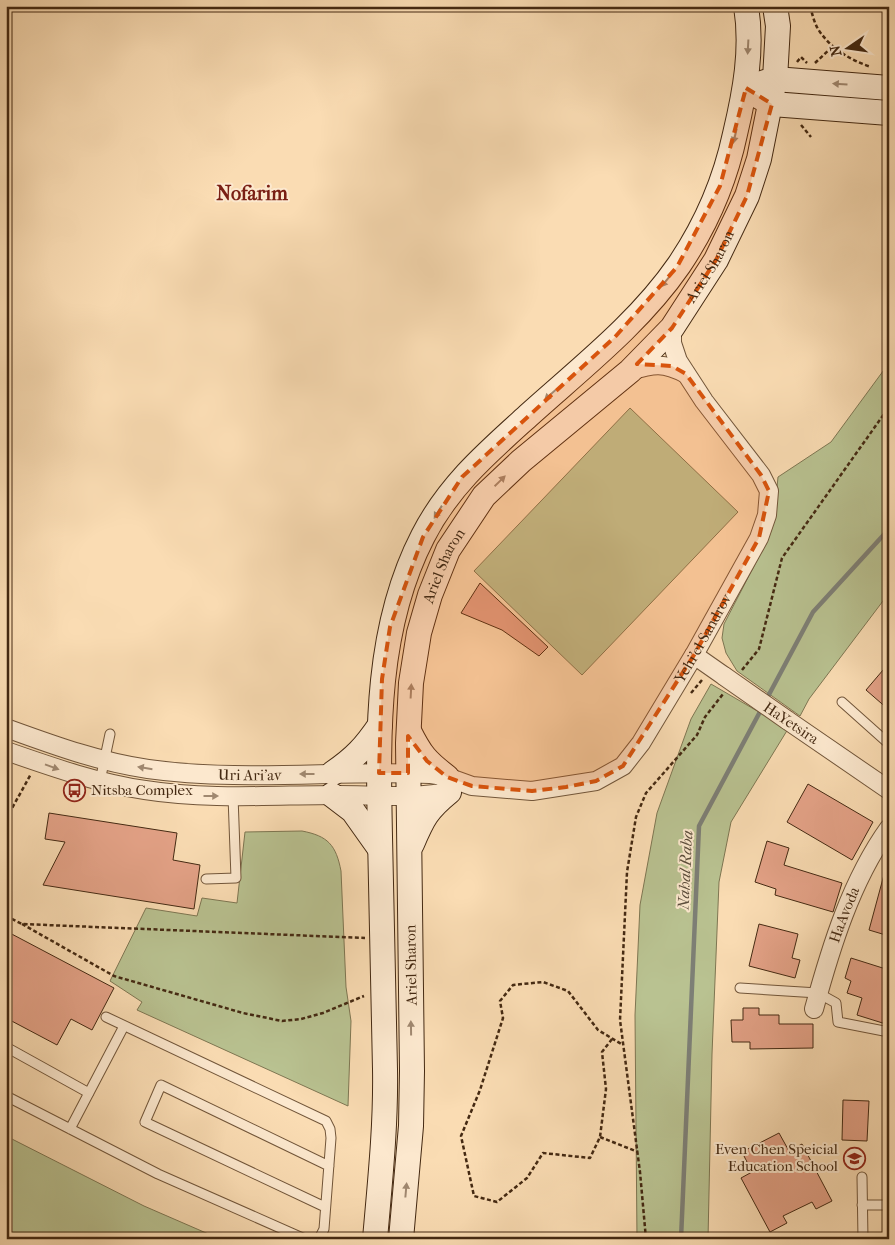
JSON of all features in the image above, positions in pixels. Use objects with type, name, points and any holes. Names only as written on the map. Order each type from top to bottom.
[{"type":"main road","name":"Ariel Sharon","points":[[375,1239],[384,1128],[385,1072],[381,938],[380,725],[382,679],[390,627],[403,585],[422,537],[462,477],[614,337],[649,302],[678,267],[707,216],[732,151],[746,88],[749,27],[746,6]]},
{"type":"main road","name":"Ariel Sharon","points":[[402,1239],[411,1126],[412,1071],[409,850],[411,683],[419,633],[430,595],[444,559],[484,496],[521,461],[630,371],[672,328],[716,260],[748,196],[772,104],[783,73],[775,6]]},
{"type":"main road","points":[[746,88],[783,73],[811,82],[889,88]]},
{"type":"main road","points":[[746,88],[772,104],[889,113]]},
{"type":"main road","points":[[762,148],[776,128],[794,114],[811,107]]},
{"type":"main road","points":[[380,725],[367,744],[333,784],[380,849]]},
{"type":"main road","points":[[409,730],[419,750],[448,784],[427,813],[409,850]]},
{"type":"street","name":"Yehi'el Sandrov","points":[[409,784],[448,784],[532,790],[596,781],[623,766],[641,743],[694,655],[759,538],[767,515],[769,491],[762,474],[704,402],[678,361],[672,343],[672,328]]},
{"type":"street","points":[[630,371],[652,365],[672,366],[686,374]]},
{"type":"street","name":"HaYetsira","points":[[694,655],[889,790]]},
{"type":"street","name":"Uri Ari'av","points":[[6,728],[82,755],[148,769],[333,784],[409,784]]},
{"type":"street","name":"Uri Ari'av","points":[[6,751],[76,776],[145,790],[205,796],[233,796],[333,784]]},
{"type":"street","name":"HaAvoda","points":[[816,1001],[840,926],[854,890],[878,844],[889,828]]},
{"type":"lane","points":[[842,702],[889,744]]},
{"type":"lane","points":[[100,781],[110,734]]},
{"type":"lane","points":[[206,879],[236,878],[233,796]]},
{"type":"lane","points":[[740,988],[836,1003],[838,1022],[889,1032]]},
{"type":"lane","points":[[106,1017],[326,1121],[330,1129],[331,1138],[324,1229],[320,1239]]},
{"type":"lane","points":[[70,1128],[124,1026]]},
{"type":"lane","points":[[6,1047],[89,1093]]},
{"type":"lane","points":[[325,1207],[145,1122],[161,1085],[329,1166]]},
{"type":"lane","points":[[6,1096],[158,1174],[305,1239]]},
{"type":"lane","points":[[862,1177],[863,1239]]},
{"type":"lane","points":[[862,1205],[889,1205]]},
{"type":"path","points":[[810,6],[817,28],[832,47],[855,62],[875,68]]},
{"type":"path","points":[[783,73],[800,57],[812,66],[832,47]]},
{"type":"path","points":[[741,672],[759,649],[782,558],[889,407]]},
{"type":"path","points":[[685,700],[703,678]]},
{"type":"path","points":[[646,1239],[638,1152],[620,1020],[627,872],[636,817],[646,793],[697,736],[705,717],[723,694]]},
{"type":"path","points":[[6,819],[37,762]]},
{"type":"path","points":[[6,916],[114,976],[243,1013],[282,1020],[301,1019],[323,1014],[382,989]]},
{"type":"path","points":[[22,924],[381,938]]},
{"type":"path","points":[[612,1039],[602,1052],[606,1089],[600,1137],[590,1158],[543,1153],[527,1178],[497,1202],[474,1196],[460,1136],[480,1090],[503,1018],[500,1001],[513,985],[544,982],[568,991],[598,1030],[623,1045]]},
{"type":"path","points":[[600,1137],[638,1152]]},
{"type":"highlighted area","points":[[746,88],[772,104],[747,196],[716,260],[672,328],[637,364],[672,366],[686,374],[761,475],[769,491],[759,538],[694,655],[623,766],[596,781],[566,787],[532,791],[472,786],[447,777],[427,761],[408,736],[408,773],[379,773],[382,679],[390,627],[423,537],[462,477],[615,337],[677,267],[720,186]]},
{"type":"green space","points":[[889,363],[889,593],[809,699],[800,716],[737,671],[726,653],[722,638],[724,624],[768,539],[774,518],[778,477],[831,442]]},
{"type":"green space","points":[[630,408],[738,512],[582,675],[474,571]]},
{"type":"green space","points":[[711,684],[788,729],[731,822],[719,882],[712,1054],[708,1239],[637,1239],[635,1015],[640,905],[657,813],[691,719]]},
{"type":"green space","points":[[302,831],[318,836],[329,843],[336,854],[341,871],[346,987],[351,1021],[348,1106],[137,1010],[142,1002],[110,981],[146,908],[197,916],[202,898],[237,903],[245,832]]},
{"type":"green space","points":[[6,1136],[144,1206],[220,1239],[6,1239]]},
{"type":"building","points":[[480,583],[548,647],[539,656],[502,630],[461,613]]},
{"type":"building","points":[[889,663],[889,710],[866,690]]},
{"type":"building","points":[[808,784],[873,822],[852,860],[787,822]]},
{"type":"building","points":[[49,813],[177,833],[173,860],[200,865],[194,909],[43,885],[65,842],[45,839]]},
{"type":"building","points":[[767,841],[789,848],[784,865],[842,883],[833,912],[775,895],[776,889],[755,882]]},
{"type":"building","points":[[885,871],[889,872],[889,936],[869,930]]},
{"type":"building","points":[[759,924],[798,934],[792,958],[800,960],[795,978],[749,966]]},
{"type":"building","points":[[6,931],[114,988],[92,1030],[71,1019],[57,1045],[6,1018]]},
{"type":"building","points":[[851,958],[889,970],[889,1025],[857,1015],[862,998],[847,993],[851,981],[845,978]]},
{"type":"building","points":[[743,1008],[759,1008],[759,1015],[779,1015],[779,1024],[813,1024],[813,1048],[750,1049],[750,1042],[732,1042],[731,1020],[743,1020]]},
{"type":"building","points":[[843,1100],[869,1101],[867,1141],[842,1140]]},
{"type":"building","points":[[779,1133],[789,1151],[802,1144],[832,1201],[816,1209],[812,1202],[783,1216],[787,1223],[770,1232],[741,1178],[752,1172],[742,1152]]},
{"type":"waterway","name":"Nahal Raba","points":[[765,702],[813,612],[889,529]]},
{"type":"waterway","name":"Nahal Raba","points":[[681,1239],[699,826],[762,708]]},
{"type":"place","name":"Nitsba Complex","points":[[75,790]]},
{"type":"place","name":"Even Chen Speicial Education School","points":[[854,1158]]},
{"type":"district","name":"Nofarim","points":[[252,193]]}]
